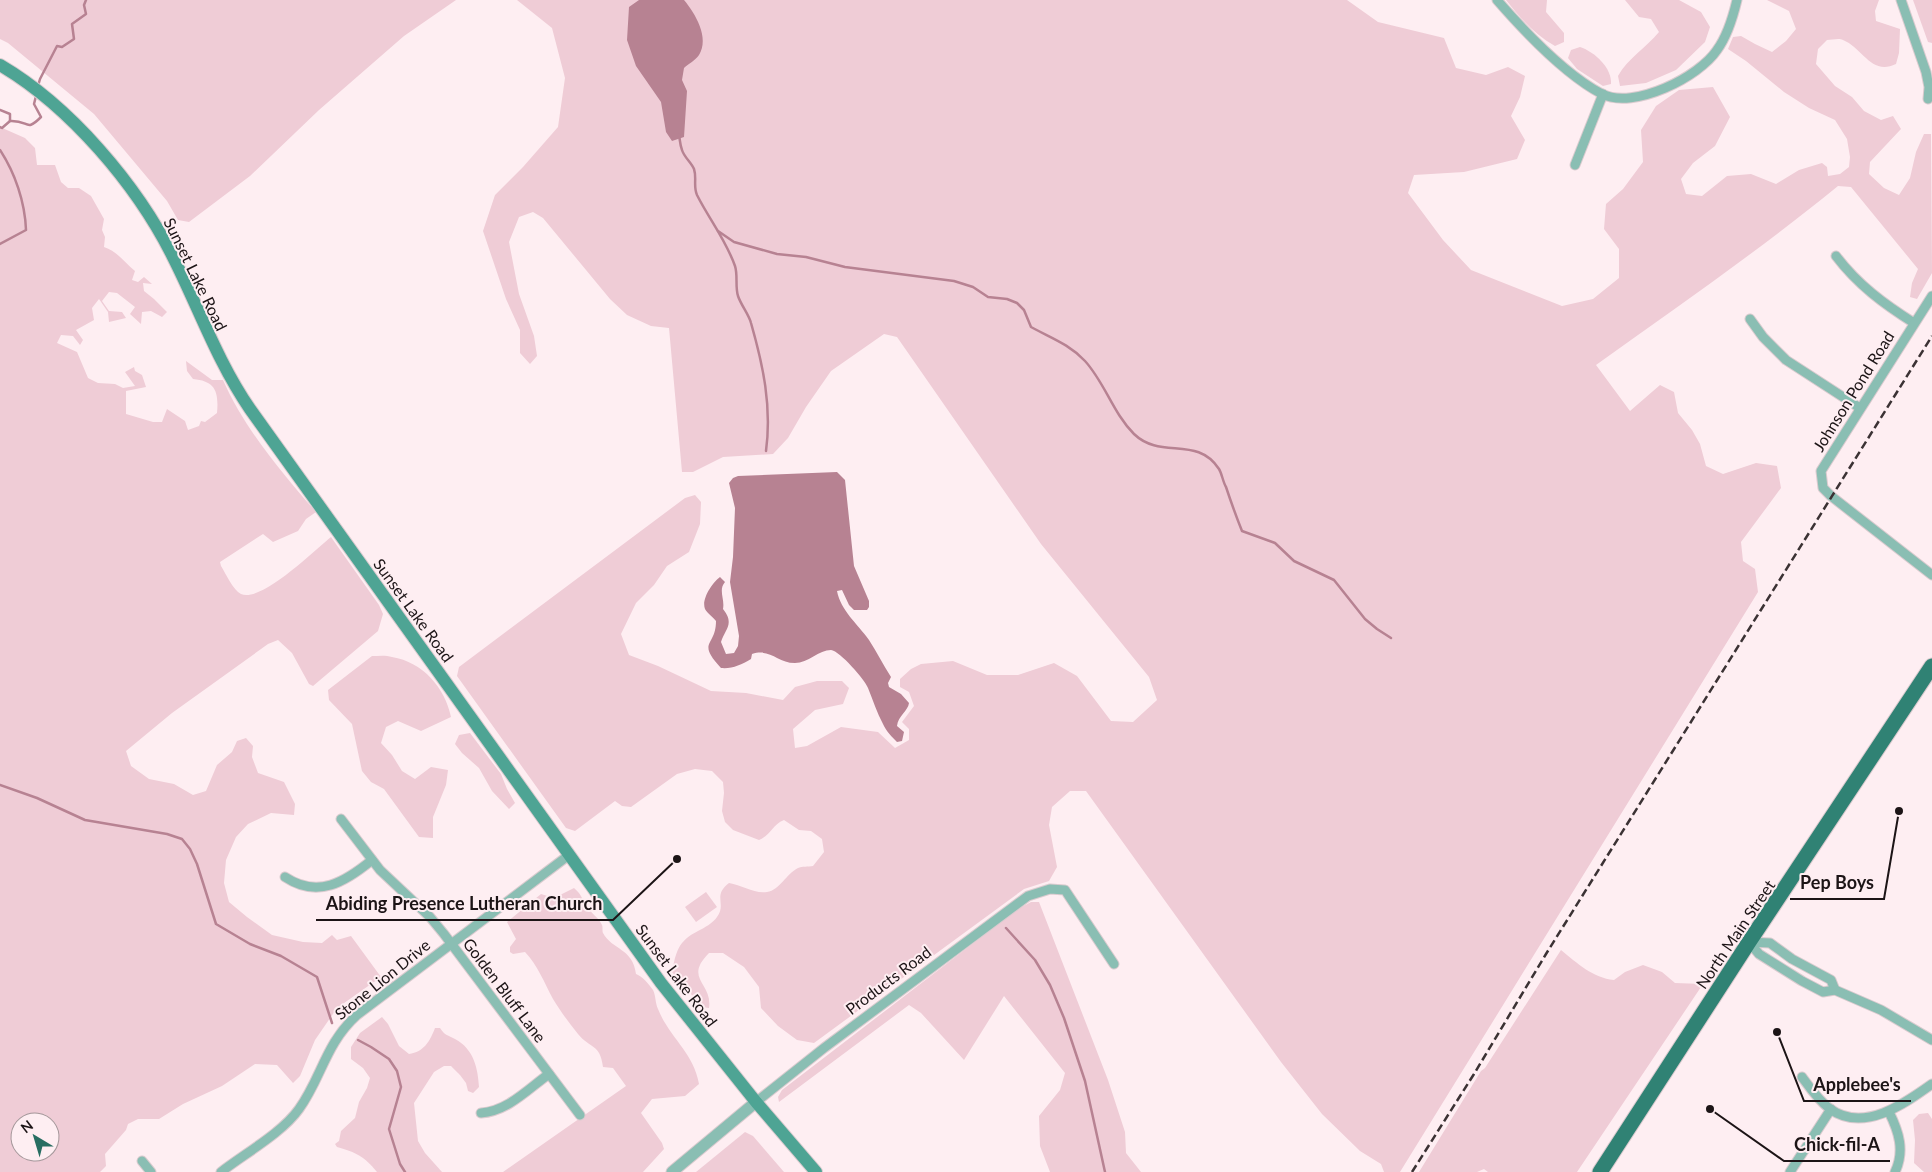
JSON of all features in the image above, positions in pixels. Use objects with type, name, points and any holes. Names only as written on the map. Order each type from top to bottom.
[{"type":"highway","name":"North Main Street","points":[[1600,1172],[1749,942],[1932,666]]},
{"type":"main road","name":"Sunset Lake Road","points":[[0,65],[21,77],[46,96],[68,117],[118,174],[154,224],[173,257],[218,357],[242,398],[667,990],[756,1102],[816,1172]]},
{"type":"street","points":[[1497,0],[1528,34],[1567,69],[1603,94],[1617,98],[1635,97],[1672,84],[1694,72],[1710,58],[1722,43],[1730,25],[1737,0]]},
{"type":"street","points":[[1901,0],[1926,72],[1929,87],[1928,99]]},
{"type":"street","points":[[1575,165],[1603,94]]},
{"type":"street","points":[[1836,256],[1848,272],[1872,295],[1914,323]]},
{"type":"street","name":"Johnson Pond Road","points":[[1932,296],[1820,471],[1823,488],[1932,575]]},
{"type":"street","points":[[1750,319],[1763,337],[1786,360],[1860,408]]},
{"type":"street","name":"Golden Bluff Lane","points":[[341,819],[387,878],[430,916],[580,1115]]},
{"type":"street","name":"Stone Lion Drive","points":[[223,1171],[282,1127],[297,1112],[331,1046],[349,1022],[363,1009],[570,855]]},
{"type":"street","points":[[285,877],[306,888],[320,887],[350,876],[372,860]]},
{"type":"street","name":"Products Road","points":[[672,1172],[824,1048],[1028,896],[1050,889],[1065,890],[1114,964]]},
{"type":"street","points":[[1749,942],[1770,943],[1792,959],[1831,980],[1835,990]]},
{"type":"street","points":[[1749,942],[1759,954],[1802,981],[1824,992],[1835,990],[1882,1010],[1932,1040]]},
{"type":"street","points":[[481,1113],[506,1106],[549,1074]]},
{"type":"street","points":[[1802,1077],[1820,1100],[1831,1110],[1855,1118],[1877,1116],[1889,1112],[1932,1084]]},
{"type":"street","points":[[1790,1172],[1831,1110]]},
{"type":"street","points":[[1889,1112],[1900,1143],[1899,1160],[1895,1172]]},
{"type":"street","points":[[142,1160],[151,1172]]},
{"type":"shaded area","points":[[0,0],[456,0],[404,36],[319,110],[250,176],[189,222],[178,220],[167,201],[94,114],[8,43],[0,39]]},
{"type":"shaded area","points":[[517,0],[1347,0],[1378,22],[1444,38],[1456,68],[1486,75],[1508,67],[1525,76],[1520,97],[1511,116],[1525,140],[1517,159],[1464,172],[1414,175],[1408,193],[1443,240],[1471,270],[1562,306],[1593,299],[1619,278],[1619,249],[1604,229],[1606,204],[1623,189],[1643,162],[1641,130],[1656,106],[1679,90],[1713,87],[1730,117],[1715,146],[1693,163],[1681,179],[1686,194],[1702,196],[1727,176],[1751,174],[1776,184],[1799,170],[1822,163],[1827,167],[1828,176],[1840,174],[1849,167],[1850,157],[1847,139],[1835,120],[1809,108],[1784,92],[1728,49],[1733,37],[1741,36],[1772,52],[1786,41],[1796,29],[1789,11],[1767,0],[1879,0],[1875,11],[1876,21],[1900,29],[1899,53],[1896,64],[1887,67],[1874,64],[1850,44],[1837,39],[1827,40],[1818,49],[1816,64],[1835,86],[1852,97],[1864,111],[1881,120],[1893,116],[1901,129],[1870,162],[1869,174],[1884,188],[1899,195],[1910,178],[1916,152],[1924,134],[1931,134],[1932,273],[1917,299],[1910,297],[1912,283],[1918,269],[1851,187],[1838,186],[1749,255],[1596,365],[1630,411],[1660,385],[1674,392],[1678,413],[1692,430],[1700,444],[1706,466],[1723,474],[1756,463],[1777,466],[1781,488],[1741,542],[1743,561],[1755,569],[1758,592],[1400,1172],[1384,1172],[1381,1164],[1360,1151],[1322,1114],[1281,1062],[1086,791],[1070,791],[1052,807],[1049,825],[1057,867],[1049,881],[1024,889],[814,1043],[797,1040],[778,1026],[761,1008],[759,987],[744,967],[723,953],[709,953],[699,969],[699,975],[709,1000],[709,1008],[702,1007],[672,972],[682,943],[717,917],[721,908],[721,892],[729,883],[757,892],[772,891],[798,868],[813,866],[824,852],[822,839],[811,831],[799,830],[784,820],[759,840],[733,830],[725,822],[722,811],[723,782],[712,771],[695,769],[677,774],[631,807],[622,806],[615,801],[575,831],[566,828],[457,676],[459,667],[685,498],[695,495],[701,502],[700,524],[689,552],[667,566],[654,585],[636,603],[621,634],[629,655],[658,666],[711,691],[746,693],[783,700],[795,687],[817,681],[842,681],[849,688],[843,704],[815,710],[793,729],[795,748],[807,746],[841,727],[878,732],[895,748],[909,740],[909,729],[902,722],[914,706],[909,692],[900,687],[900,679],[911,669],[921,664],[953,661],[987,675],[1018,675],[1054,663],[1077,676],[1111,721],[1133,722],[1157,700],[1149,677],[1041,544],[897,337],[884,334],[831,371],[806,407],[788,438],[773,454],[723,457],[693,472],[682,472],[669,328],[651,326],[627,315],[610,299],[543,218],[533,212],[519,217],[509,242],[519,294],[534,336],[537,356],[530,364],[520,353],[520,330],[506,299],[483,231],[495,195],[523,167],[558,127],[565,78],[552,28]]},
{"type":"shaded area","points":[[639,0],[684,0],[693,12],[702,34],[702,48],[699,55],[684,68],[682,80],[687,91],[684,137],[672,141],[666,132],[661,102],[636,66],[627,40],[629,7]]},
{"type":"shaded area","points":[[1506,0],[1547,0],[1546,12],[1564,33],[1564,42],[1555,46],[1541,37],[1522,20]]},
{"type":"shaded area","points":[[1625,0],[1679,0],[1701,12],[1710,27],[1705,42],[1676,70],[1646,83],[1620,86],[1618,76],[1622,70],[1659,32],[1651,19],[1639,17]]},
{"type":"shaded area","points":[[1913,0],[1932,0],[1932,43],[1928,42]]},
{"type":"shaded area","points":[[1580,47],[1586,49],[1601,61],[1609,72],[1611,84],[1603,86],[1577,69],[1568,58],[1571,50]]},
{"type":"shaded area","points":[[0,127],[25,138],[35,148],[37,165],[55,165],[61,182],[68,188],[79,188],[91,196],[104,219],[102,230],[105,237],[104,247],[117,254],[135,271],[132,280],[138,282],[144,277],[152,284],[143,283],[144,291],[167,312],[162,317],[151,311],[142,312],[141,324],[130,314],[135,307],[117,293],[109,292],[102,301],[109,311],[122,312],[126,318],[109,322],[108,312],[99,299],[92,308],[94,320],[76,330],[83,340],[80,345],[73,336],[61,335],[57,343],[77,352],[88,378],[98,383],[115,384],[123,388],[135,386],[125,372],[134,367],[135,371],[142,375],[146,387],[126,391],[126,414],[153,422],[162,422],[167,409],[185,421],[188,430],[199,426],[201,421],[205,422],[217,413],[217,399],[214,388],[211,385],[193,379],[187,371],[186,361],[212,380],[223,380],[253,433],[277,466],[316,512],[306,519],[298,531],[273,542],[263,534],[220,562],[235,589],[241,594],[250,595],[261,591],[288,574],[331,537],[379,605],[383,614],[378,631],[313,686],[309,684],[292,653],[278,640],[268,644],[172,713],[126,751],[131,766],[149,779],[174,784],[193,795],[206,791],[217,765],[232,752],[237,741],[246,738],[253,746],[252,757],[258,773],[284,782],[295,804],[294,815],[271,813],[248,824],[236,837],[226,860],[224,883],[229,902],[272,935],[303,942],[322,943],[332,935],[337,940],[351,936],[381,977],[337,1008],[315,1040],[300,1076],[293,1083],[277,1065],[255,1064],[222,1086],[183,1104],[159,1119],[138,1119],[128,1124],[126,1130],[105,1154],[106,1166],[100,1172],[0,1172]]},
{"type":"shaded area","points":[[837,472],[845,480],[854,566],[869,601],[869,607],[867,610],[854,610],[849,605],[842,590],[837,591],[842,605],[869,640],[891,677],[888,683],[889,687],[901,694],[909,703],[897,726],[904,732],[902,741],[897,742],[884,727],[866,684],[852,666],[831,650],[795,663],[783,661],[769,654],[752,654],[751,659],[744,663],[733,667],[721,668],[708,648],[716,621],[707,612],[704,605],[711,587],[720,577],[725,582],[722,588],[723,609],[727,614],[729,623],[721,642],[726,654],[734,653],[738,646],[739,636],[730,582],[735,508],[729,483],[738,476]]},
{"type":"shaded area","points":[[372,656],[390,656],[413,664],[431,678],[444,696],[448,706],[451,717],[421,731],[398,721],[386,727],[381,743],[392,755],[402,771],[415,779],[431,767],[448,770],[446,785],[433,817],[433,838],[419,837],[384,789],[371,782],[362,771],[352,724],[329,700],[328,690]]},
{"type":"shaded area","points":[[470,733],[501,774],[515,803],[509,809],[492,791],[479,768],[455,744],[459,735]]},
{"type":"shaded area","points":[[574,888],[601,922],[603,933],[607,939],[627,954],[634,965],[636,974],[645,980],[653,990],[657,1007],[668,1028],[692,1063],[699,1084],[685,1096],[652,1099],[641,1113],[662,1143],[664,1149],[643,1172],[503,1172],[626,1086],[613,1068],[603,1067],[602,1059],[597,1050],[582,1039],[568,1022],[530,957],[525,952],[513,954],[510,952],[510,947],[516,939],[507,922],[541,894],[554,898]]},
{"type":"shaded area","points":[[706,892],[717,907],[696,922],[685,907]]},
{"type":"shaded area","points":[[1031,902],[1039,902],[1108,1080],[1125,1132],[1126,1153],[1141,1172],[1050,1172],[1040,1146],[1039,1116],[1060,1090],[1065,1073],[1004,996],[964,1060],[921,1013],[909,1005],[779,1102],[778,1097],[782,1090],[1018,909]]},
{"type":"shaded area","points":[[1561,950],[1586,969],[1606,979],[1614,980],[1625,972],[1643,965],[1662,972],[1675,983],[1703,984],[1577,1172],[1488,1172],[1484,1169],[1477,1172],[1419,1172],[1481,1071],[1485,1068]]},
{"type":"shaded area","points":[[382,1017],[388,1024],[399,1046],[409,1054],[419,1051],[429,1041],[435,1028],[440,1028],[445,1034],[467,1048],[474,1060],[478,1073],[479,1087],[473,1093],[468,1091],[466,1083],[451,1066],[444,1066],[434,1072],[414,1103],[418,1141],[425,1153],[442,1172],[377,1172],[360,1156],[337,1147],[335,1144],[339,1141],[341,1131],[355,1118],[359,1102],[370,1078],[363,1068],[351,1059],[351,1047],[360,1033]]},
{"type":"shaded area","points":[[1928,1113],[1932,1119],[1932,1172],[1924,1172],[1914,1163],[1915,1140],[1913,1120],[1919,1114]]},
{"type":"shaded area","points":[[745,1132],[753,1136],[784,1172],[696,1172]]},
{"type":"waterway","points":[[38,86],[57,46],[62,47],[74,39],[72,24],[86,14],[84,5],[86,0]]},
{"type":"waterway","points":[[0,127],[2,128],[10,121],[29,125],[36,122],[41,117],[34,104],[36,96]]},
{"type":"waterway","points":[[0,110],[10,114],[10,121]]},
{"type":"waterway","points":[[679,135],[683,153],[694,169],[697,195],[727,247],[735,266],[738,296],[750,320],[763,370],[767,402],[768,434],[766,451]]},
{"type":"waterway","points":[[0,150],[18,188],[24,209],[26,230],[0,244]]},
{"type":"waterway","points":[[718,231],[734,242],[777,254],[806,257],[845,267],[954,281],[973,287],[988,297],[1007,299],[1017,303],[1024,310],[1031,327],[1066,346],[1085,361],[1120,417],[1134,434],[1145,442],[1156,446],[1190,450],[1210,459],[1220,471],[1242,531],[1275,543],[1294,561],[1334,580],[1365,619],[1391,638]]},
{"type":"waterway","points":[[0,785],[37,798],[85,820],[167,834],[182,839],[190,849],[197,864],[216,924],[250,944],[281,956],[317,977],[332,1023]]},
{"type":"waterway","points":[[1006,928],[1035,960],[1050,985],[1064,1018],[1085,1081],[1105,1172]]},
{"type":"waterway","points":[[358,1040],[389,1059],[397,1071],[401,1087],[389,1129],[400,1164],[405,1172]]},
{"type":"railway","points":[[1412,1172],[1932,336]]},
{"type":"place","name":"Pep Boys","points":[[1899,811]]},
{"type":"place","name":"Abiding Presence Lutheran Church","points":[[677,859]]},
{"type":"place","name":"Applebee's","points":[[1777,1032]]},
{"type":"place","name":"Chick-fil-A","points":[[1710,1109]]}]
